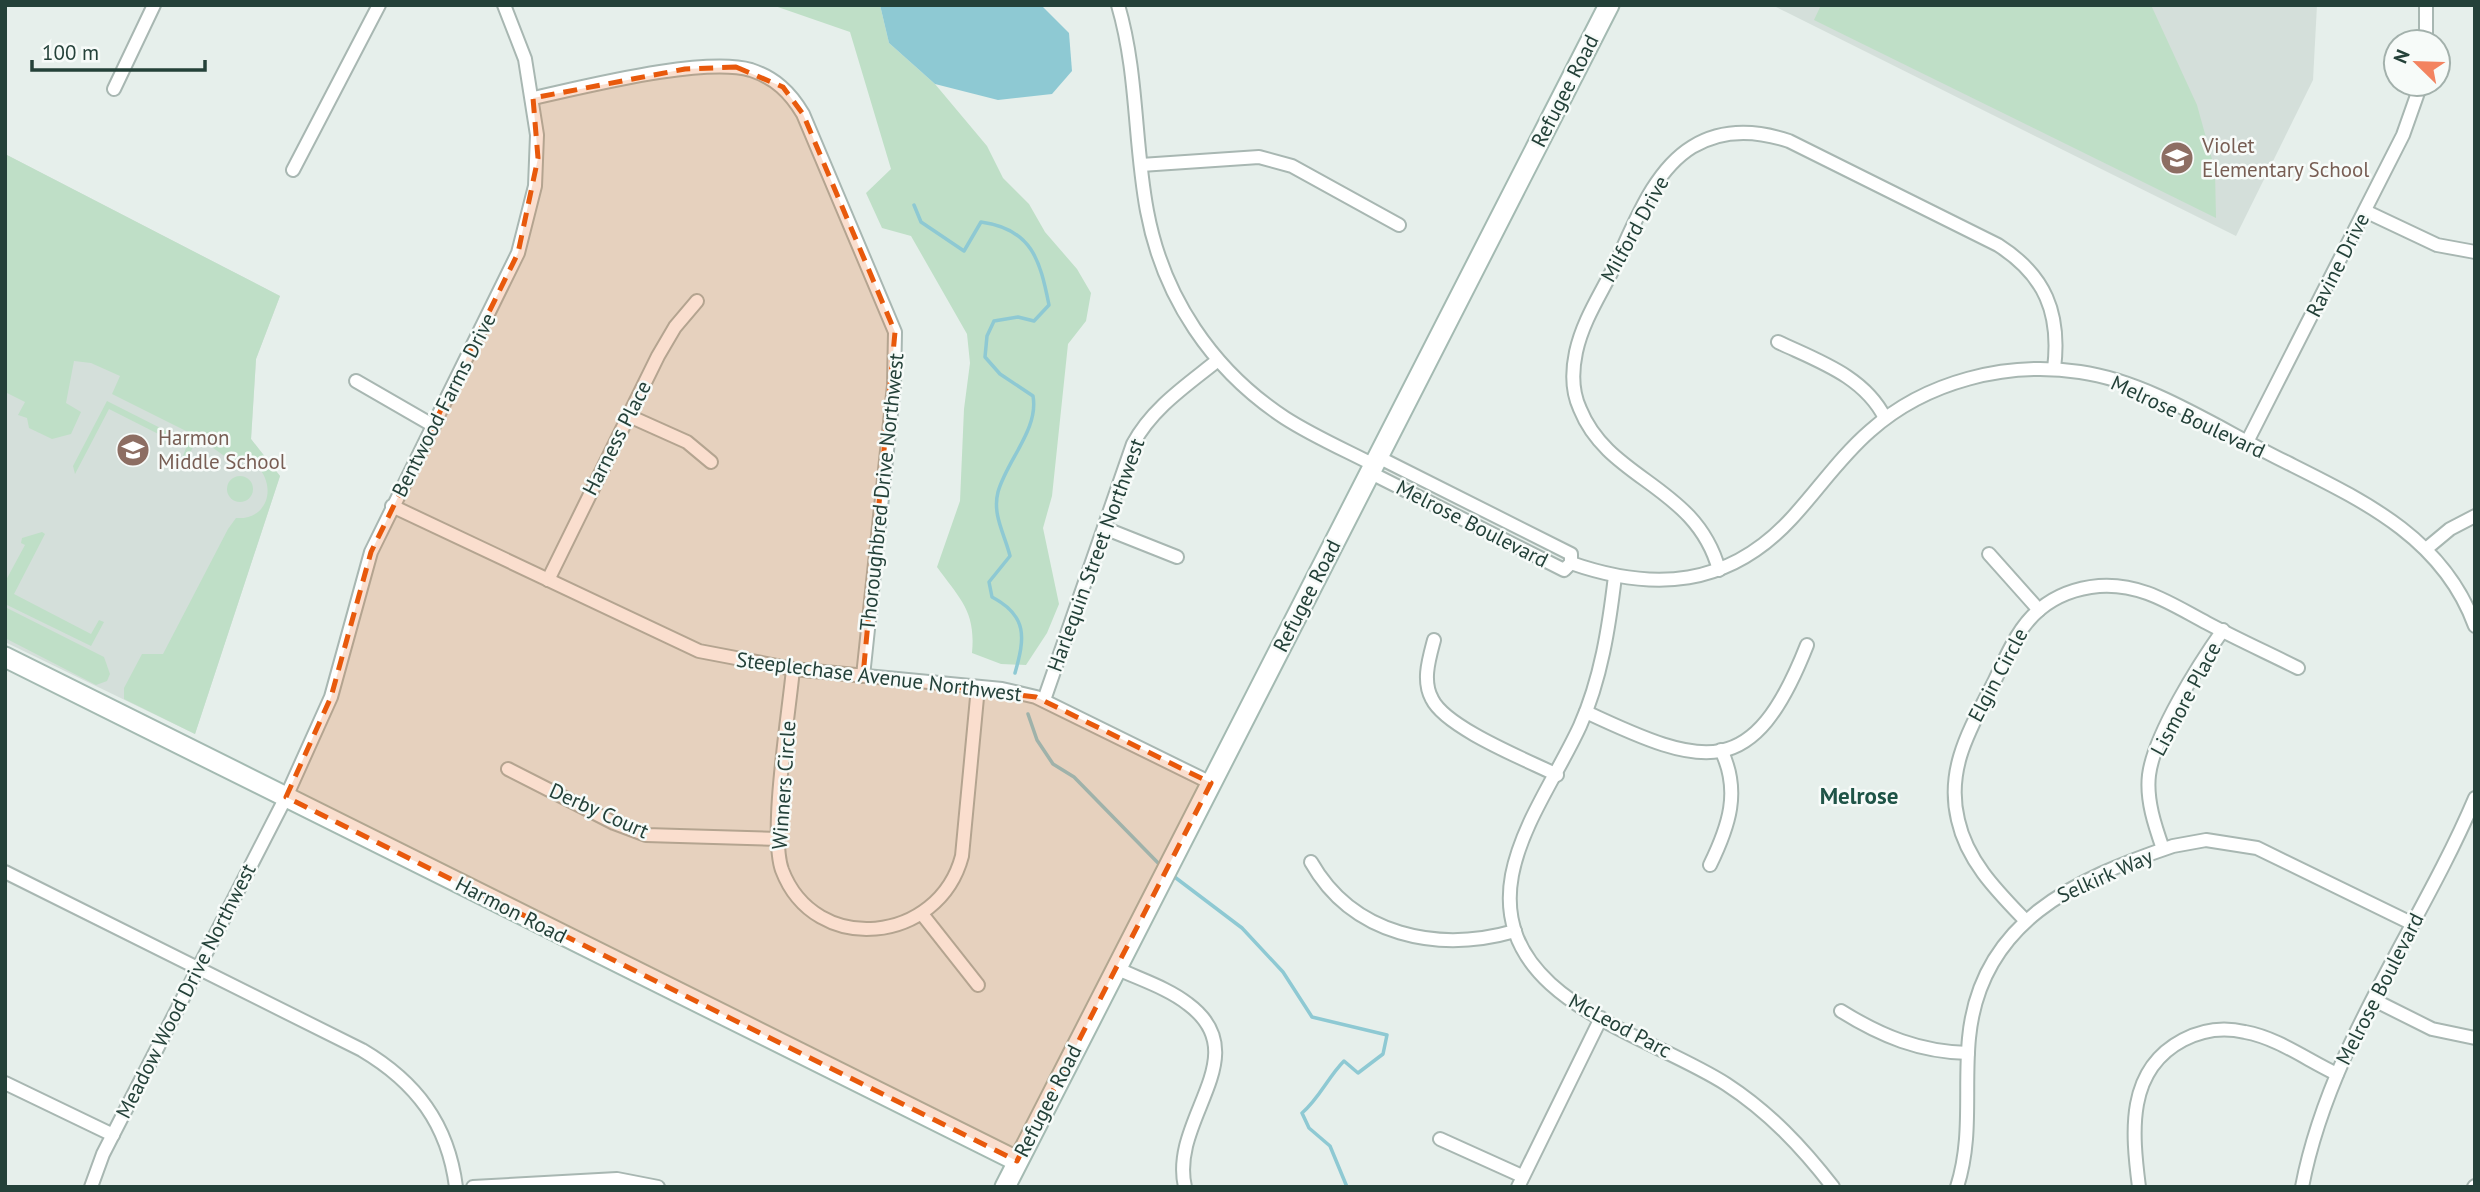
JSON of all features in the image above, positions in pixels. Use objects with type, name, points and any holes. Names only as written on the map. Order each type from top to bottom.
[{"type":"main road","name":"Refugee Road","points":[[1005,1187],[1609,5]]},
{"type":"main road","name":"Harmon Road","points":[[5,657],[1017,1161]]},
{"type":"street","points":[[114,89],[154,5]]},
{"type":"street","points":[[293,170],[323,117],[379,5]]},
{"type":"street","name":"Bentwood Farms Drive","points":[[286,797],[331,697],[371,552],[518,253],[528,220],[537,167],[533,98],[525,59],[504,5]]},
{"type":"street","points":[[1118,5],[1131,56],[1147,211],[1163,268],[1185,315],[1217,360],[1282,416],[1374,465]]},
{"type":"street","points":[[2426,5],[2426,28]]},
{"type":"street","name":"Thoroughbred Drive Northwest","points":[[533,98],[685,69],[727,67],[768,77],[793,98],[803,114],[895,332],[894,385],[863,676]]},
{"type":"street","name":"Ravine Drive","points":[[2247,442],[2403,135],[2416,98]]},
{"type":"street","name":"Milford Drive","points":[[1719,570],[1707,537],[1692,517],[1619,459],[1595,436],[1582,414],[1574,389],[1575,355],[1592,307],[1655,186],[1689,149],[1720,135],[1737,132],[1771,135],[1789,141],[1997,245],[2024,264],[2043,289],[2054,320],[2054,369]]},
{"type":"street","points":[[1141,165],[1259,157],[1276,160],[1292,166],[1399,225]]},
{"type":"street","points":[[2365,211],[2437,245],[2475,252]]},
{"type":"street","name":"Harness Place","points":[[548,580],[675,327],[697,301]]},
{"type":"street","points":[[1778,342],[1855,381],[1878,405],[1885,418]]},
{"type":"street","name":"Harlequin Street Northwest","points":[[1044,699],[1133,444],[1143,427],[1166,402],[1217,360]]},
{"type":"street","name":"Melrose Boulevard","points":[[1571,563],[1615,576],[1672,581],[1719,570],[1752,552],[1775,535],[1859,441],[1885,418],[1915,401],[1970,378],[2012,370],[2054,369],[2096,375],[2131,386],[2372,506],[2426,549],[2460,595],[2475,626]]},
{"type":"street","points":[[356,381],[433,426]]},
{"type":"street","points":[[629,416],[687,442],[711,462]]},
{"type":"street","name":"Melrose Boulevard","points":[[1374,465],[1571,554],[1571,563],[1564,570],[1374,465]]},
{"type":"street","name":"Steeplechase Avenue Northwest","points":[[392,506],[699,651],[793,669],[978,687],[1044,699],[1211,783]]},
{"type":"street","points":[[2426,549],[2450,529],[2475,516]]},
{"type":"street","points":[[1104,528],[1177,557]]},
{"type":"street","points":[[1989,554],[2039,610]]},
{"type":"street","name":"McLeod Parc","points":[[1615,576],[1597,683],[1557,775],[1525,835],[1512,874],[1510,908],[1515,931],[1527,956],[1548,983],[1574,1004],[1686,1061],[1754,1104],[1806,1152],[1833,1187]]},
{"type":"street","name":"Elgin Circle","points":[[2025,920],[1983,874],[1971,854],[1958,823],[1954,789],[1959,755],[1971,724],[2015,638],[2039,610],[2068,592],[2085,587],[2118,586],[2165,599],[2298,668]]},
{"type":"street","name":"Lismore Place","points":[[2163,849],[2151,807],[2149,775],[2188,686],[2223,630]]},
{"type":"street","points":[[1434,640],[1428,688],[1442,713],[1454,723],[1557,775]]},
{"type":"street","points":[[1586,712],[1664,746],[1697,753],[1721,750],[1745,741],[1768,721],[1786,695],[1807,645]]},
{"type":"street","name":"Winners Circle","points":[[793,669],[778,857],[792,887],[802,900],[830,920],[845,926],[878,929],[896,927],[922,914],[950,887],[962,856],[978,687]]},
{"type":"street","points":[[1710,865],[1729,821],[1733,799],[1731,774],[1721,750]]},
{"type":"street","name":"Derby Court","points":[[508,769],[646,835],[778,839]]},
{"type":"street","name":"Meadow Wood Drive Northwest","points":[[91,1187],[113,1135],[286,797]]},
{"type":"street","name":"Melrose Boulevard","points":[[2302,1187],[2315,1133],[2337,1074],[2475,799]]},
{"type":"street","name":"Selkirk Way","points":[[1957,1187],[1968,1138],[1968,1053],[1973,1013],[1984,980],[2001,950],[2025,920],[2059,894],[2163,849],[2206,840],[2240,843],[2272,855],[2413,924]]},
{"type":"street","points":[[1311,862],[1344,902],[1368,919],[1403,935],[1451,942],[1515,931]]},
{"type":"street","points":[[5,872],[362,1050],[405,1080],[437,1120],[450,1152],[456,1187]]},
{"type":"street","points":[[922,914],[978,985]]},
{"type":"street","points":[[1116,968],[1186,1002],[1196,1010],[1210,1031],[1215,1046],[1214,1072],[1188,1131],[1182,1166],[1185,1187]]},
{"type":"street","points":[[2374,1000],[2432,1029],[2475,1038]]},
{"type":"street","points":[[1841,1011],[1901,1042],[1934,1051],[1968,1053]]},
{"type":"street","points":[[1440,1139],[1520,1181],[1601,1018]]},
{"type":"street","points":[[2139,1187],[2133,1121],[2140,1089],[2155,1061],[2182,1041],[2213,1030],[2246,1032],[2277,1043],[2337,1074]]},
{"type":"street","points":[[5,1083],[113,1135]]},
{"type":"street","points":[[474,1187],[617,1179],[658,1187]]},
{"type":"highlighted area","points":[[736,67],[783,87],[803,114],[895,332],[863,676],[1036,697],[1211,783],[1017,1161],[286,797],[331,697],[371,552],[518,253],[538,158],[533,98],[685,69]]},
{"type":"shaded area","name":"Violet Elementary School","points":[[1772,5],[2317,5],[2313,80],[2236,236]]},
{"type":"shaded area","name":"Harmon Middle School","points":[[5,154],[280,296],[256,359],[251,439],[280,476],[195,734],[5,642]]},
{"type":"green space","points":[[772,5],[880,5],[889,43],[935,84],[987,146],[1003,178],[1029,204],[1045,232],[1077,269],[1091,293],[1086,321],[1068,344],[1052,496],[1043,528],[1059,604],[1047,633],[1026,665],[1001,664],[972,653],[973,639],[965,606],[937,567],[960,501],[964,409],[970,363],[967,334],[911,236],[882,228],[866,193],[891,169],[850,32]]},
{"type":"green space","name":"Violet Elementary School","points":[[1821,5],[2151,5],[2197,105],[2215,170],[2216,218],[1814,20]]},
{"type":"green space","points":[[5,154],[280,296],[256,359],[251,439],[280,476],[195,734],[124,699],[124,688],[142,654],[163,654],[228,529],[236,518],[247,517],[262,507],[268,491],[266,482],[256,465],[227,458],[198,437],[112,394],[120,376],[91,363],[74,361],[66,403],[81,412],[71,434],[52,439],[29,428],[27,418],[18,415],[25,402],[5,392]]},
{"type":"green space","points":[[107,401],[194,445],[184,465],[180,463],[186,448],[109,409],[75,474],[73,466]]},
{"type":"green space","points":[[240,476],[249,480],[253,489],[249,498],[240,502],[231,498],[227,489],[231,480]]},
{"type":"green space","points":[[42,532],[45,534],[14,594],[91,634],[99,620],[104,622],[91,646],[5,604],[5,582],[25,545],[21,543],[22,538]]},
{"type":"green space","points":[[5,607],[104,657],[110,674],[107,681],[96,685],[5,638]]},
{"type":"water","points":[[880,5],[1041,5],[1069,33],[1072,71],[1052,94],[998,100],[935,84],[889,43]]},
{"type":"waterway","points":[[914,205],[921,222],[964,251],[981,222],[1012,232],[1023,239],[1031,249],[1046,289],[1049,305],[1034,321],[1018,317],[994,321],[987,336],[985,357],[1000,374],[1033,396],[1034,408],[1027,432],[998,492],[998,517],[1010,556],[989,582],[992,597],[1012,612],[1021,629],[1021,649],[1015,673]]},
{"type":"waterway","points":[[1028,714],[1037,740],[1053,764],[1074,777],[1163,868]]},
{"type":"waterway","points":[[1172,875],[1242,928],[1283,972],[1312,1017],[1387,1035],[1383,1054],[1358,1073],[1344,1061],[1302,1113],[1309,1128],[1330,1146],[1347,1187]]},
{"type":"place","name":"Violet Elementary School","points":[[2177,158]]},
{"type":"place","name":"Harmon Middle School","points":[[133,450]]},
{"type":"district","name":"Melrose","points":[[1859,796]]}]
